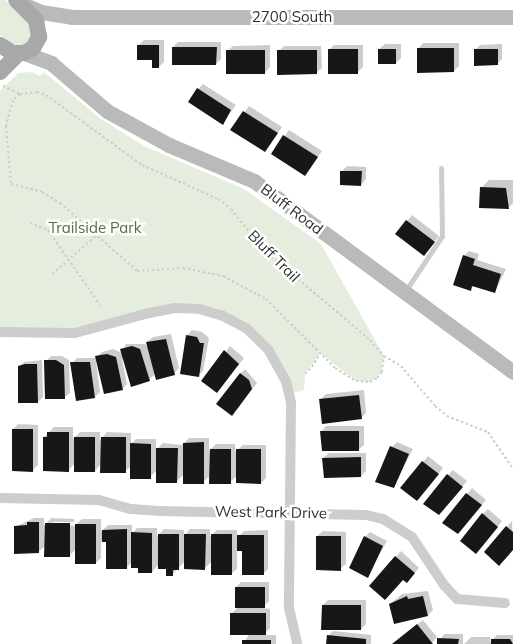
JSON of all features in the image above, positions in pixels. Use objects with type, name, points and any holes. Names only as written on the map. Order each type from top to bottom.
[{"type":"main road","name":"2700 South","points":[[17,1],[41,12],[71,17],[513,17]]},
{"type":"main road","points":[[2,79],[21,54],[33,48],[40,34],[36,20],[17,1]]},
{"type":"main road","name":"2700 South","points":[[40,34],[71,17]]},
{"type":"main road","name":"Bluff Road","points":[[40,34],[59,69]]},
{"type":"main road","points":[[0,45],[21,54]]},
{"type":"main road","name":"Bluff Road","points":[[21,54],[42,58],[59,69],[107,112],[169,145],[254,181],[513,372]]},
{"type":"street","points":[[0,332],[75,333],[174,308],[199,310],[223,316],[246,328],[268,349],[286,381],[291,403],[289,608],[297,644]]},
{"type":"street","name":"West Park Drive","points":[[0,498],[99,500],[131,509],[158,511],[366,514],[383,519],[412,538],[444,585],[457,599],[505,603]]},
{"type":"lane","points":[[405,292],[442,236],[441,168]]},
{"type":"path","name":"Bluff Trail","points":[[2,79],[20,94],[37,92],[46,95],[135,161],[218,199],[231,209],[264,250],[370,340],[384,356],[401,366],[447,416],[488,432],[513,469]]},
{"type":"path","points":[[20,94],[13,100],[6,126],[11,184],[42,192],[97,235],[137,271],[183,268],[223,276],[266,299],[320,353],[349,378],[370,382],[382,372],[384,356]]},
{"type":"path","points":[[30,223],[48,230],[100,305]]},
{"type":"path","points":[[52,274],[97,235]]},
{"type":"path","points":[[305,374],[312,367],[320,353]]},
{"type":"green space","points":[[0,0],[5,0],[29,22],[32,35],[28,42],[21,46],[9,43],[0,35]]},
{"type":"green space","name":"Trailside Park","points":[[32,72],[40,76],[44,72],[101,119],[144,146],[244,189],[321,244],[384,356],[382,372],[370,382],[356,381],[320,353],[305,374],[304,390],[290,394],[268,349],[223,316],[174,308],[92,329],[0,332],[0,91],[18,73]]},
{"type":"building","points":[[137,45],[159,45],[159,68],[152,68],[152,60],[137,60]]},
{"type":"building","points":[[172,47],[217,47],[216,65],[172,65]]},
{"type":"building","points":[[417,48],[454,48],[454,72],[417,73]]},
{"type":"building","points":[[328,49],[358,49],[358,74],[328,74]]},
{"type":"building","points":[[378,49],[396,49],[396,64],[378,64]]},
{"type":"building","points":[[474,49],[498,49],[498,65],[474,66]]},
{"type":"building","points":[[226,50],[265,50],[265,74],[226,74]]},
{"type":"building","points":[[277,50],[317,50],[317,74],[277,75]]},
{"type":"building","points":[[197,88],[231,110],[223,125],[188,102]]},
{"type":"building","points":[[243,111],[278,133],[265,152],[230,130]]},
{"type":"building","points":[[283,135],[318,157],[305,176],[271,154]]},
{"type":"building","points":[[340,171],[362,171],[361,186],[340,185]]},
{"type":"building","points":[[480,187],[506,188],[509,209],[479,208]]},
{"type":"building","points":[[406,220],[435,242],[424,256],[395,234]]},
{"type":"building","points":[[463,255],[475,259],[473,265],[501,274],[495,293],[472,286],[471,291],[453,285]]},
{"type":"building","points":[[186,335],[197,337],[200,343],[204,343],[199,377],[180,374]]},
{"type":"building","points":[[166,339],[175,375],[156,380],[146,342]]},
{"type":"building","points":[[132,346],[140,349],[150,381],[131,387],[120,349]]},
{"type":"building","points":[[224,350],[239,364],[217,393],[201,381]]},
{"type":"building","points":[[107,354],[116,357],[123,390],[104,394],[95,356]]},
{"type":"building","points":[[44,360],[56,360],[64,365],[65,399],[45,399]]},
{"type":"building","points":[[70,362],[90,362],[95,398],[76,401]]},
{"type":"building","points":[[37,364],[38,403],[18,403],[18,366]]},
{"type":"building","points":[[240,373],[249,380],[252,389],[232,416],[216,404]]},
{"type":"building","points":[[359,395],[362,419],[322,424],[319,399]]},
{"type":"building","points":[[12,429],[33,429],[33,472],[12,471]]},
{"type":"building","points":[[320,431],[359,431],[359,451],[322,451]]},
{"type":"building","points":[[47,432],[69,432],[69,472],[43,471],[43,437],[47,437]]},
{"type":"building","points":[[74,437],[95,437],[95,472],[74,472]]},
{"type":"building","points":[[101,437],[126,437],[126,473],[100,473]]},
{"type":"building","points":[[204,442],[204,484],[183,484],[183,443]]},
{"type":"building","points":[[130,443],[151,444],[151,479],[130,479]]},
{"type":"building","points":[[390,446],[409,454],[394,488],[375,482]]},
{"type":"building","points":[[156,448],[178,448],[177,483],[156,483]]},
{"type":"building","points":[[210,449],[231,449],[231,484],[209,484]]},
{"type":"building","points":[[236,449],[261,449],[261,484],[236,483]]},
{"type":"building","points":[[361,457],[361,477],[324,478],[322,458]]},
{"type":"building","points":[[422,461],[439,474],[417,501],[400,488]]},
{"type":"building","points":[[447,474],[463,487],[439,515],[423,504]]},
{"type":"building","points":[[466,493],[482,505],[458,534],[442,523]]},
{"type":"building","points":[[482,513],[498,527],[476,554],[460,541]]},
{"type":"building","points":[[27,522],[39,522],[39,553],[14,554],[14,526],[27,525]]},
{"type":"building","points":[[45,523],[70,523],[70,557],[44,557]]},
{"type":"building","points":[[75,524],[96,524],[96,564],[75,564]]},
{"type":"building","points":[[506,526],[513,532],[513,550],[499,566],[484,552]]},
{"type":"building","points":[[127,529],[127,569],[106,569],[106,542],[102,542],[102,530]]},
{"type":"building","points":[[131,532],[152,533],[152,573],[138,573],[138,568],[131,568]]},
{"type":"building","points":[[158,534],[179,534],[179,570],[173,570],[173,576],[166,576],[166,569],[158,569]]},
{"type":"building","points":[[184,534],[206,534],[205,570],[184,569]]},
{"type":"building","points":[[211,534],[232,534],[232,575],[211,575]]},
{"type":"building","points":[[237,535],[264,535],[264,575],[242,575],[242,551],[237,551]]},
{"type":"building","points":[[316,536],[341,536],[341,571],[316,570]]},
{"type":"building","points":[[364,536],[383,546],[368,578],[349,568]]},
{"type":"building","points":[[395,556],[415,573],[407,583],[403,580],[385,600],[369,586]]},
{"type":"building","points":[[235,587],[265,587],[265,608],[235,608]]},
{"type":"building","points":[[407,596],[408,599],[423,596],[428,616],[394,624],[389,604]]},
{"type":"building","points":[[322,605],[361,605],[361,630],[321,630]]},
{"type":"building","points":[[230,613],[266,613],[266,635],[230,635]]},
{"type":"building","points":[[417,624],[433,644],[392,644]]},
{"type":"building","points":[[327,635],[366,639],[366,644],[326,644]]},
{"type":"building","points":[[437,638],[459,639],[458,644],[437,644]]},
{"type":"building","points":[[491,639],[510,639],[513,644],[491,644]]},
{"type":"building","points":[[242,640],[271,640],[271,644],[242,644]]}]
